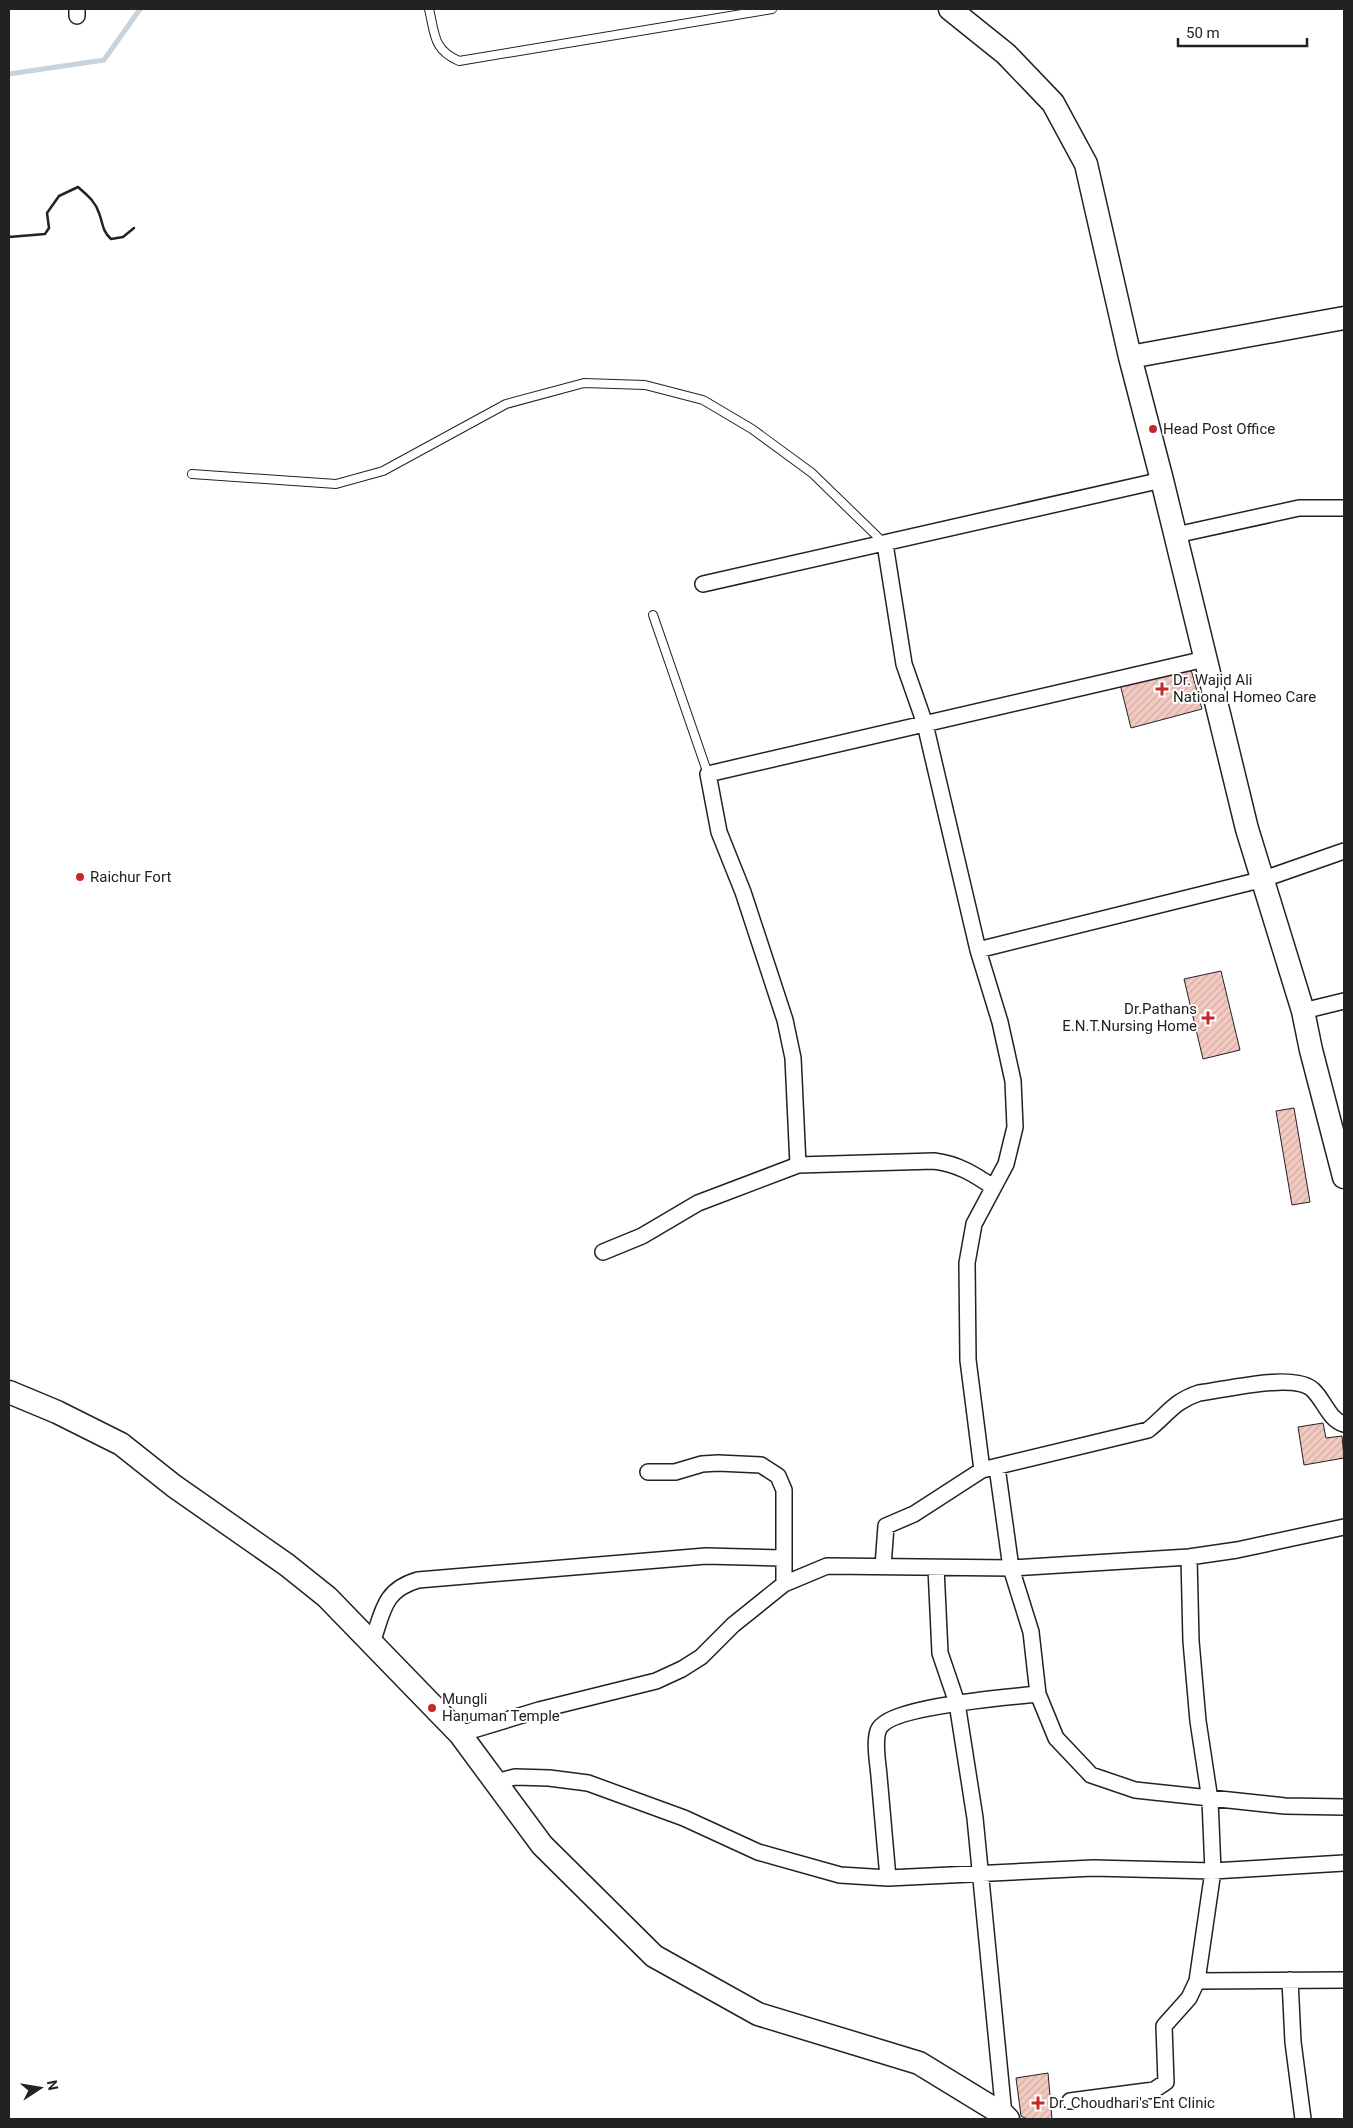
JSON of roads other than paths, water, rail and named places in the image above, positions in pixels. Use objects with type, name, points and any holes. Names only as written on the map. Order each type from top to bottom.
[{"type":"main road","points":[[950,9],[1006,54],[1053,103],[1086,164],[1130,358],[1176,535],[1247,829],[1264,879],[1303,1011],[1311,1050],[1344,1172]]},
{"type":"main road","points":[[1130,358],[1344,318]]},
{"type":"main road","points":[[9,1392],[57,1412],[121,1444],[174,1486],[287,1565],[327,1597],[460,1734],[542,1845],[654,1956],[758,2014],[919,2063],[1006,2117]]},
{"type":"street","points":[[702,584],[1162,480]]},
{"type":"street","points":[[1176,535],[1299,508],[1344,508]]},
{"type":"street","points":[[885,544],[904,664],[925,724],[978,950],[1000,1022],[1013,1081],[1015,1127],[1006,1164],[974,1224],[967,1264],[968,1360],[1011,1568],[1030,1632],[1038,1694],[1056,1738],[1092,1775],[1135,1790],[1210,1800],[1284,1806],[1344,1806]]},
{"type":"street","points":[[798,1165],[793,1058],[785,1020],[743,892],[719,832],[708,774],[1205,659]]},
{"type":"street","points":[[978,950],[1264,879],[1344,851]]},
{"type":"street","points":[[1303,1011],[1344,1001]]},
{"type":"street","points":[[603,1252],[642,1236],[698,1203],[798,1165],[934,1161],[952,1163],[967,1170],[993,1187]]},
{"type":"street","points":[[883,1566],[886,1526],[914,1514],[989,1468],[1148,1430],[1162,1419],[1176,1403],[1185,1397],[1199,1393],[1286,1381],[1303,1383],[1313,1390],[1339,1423],[1344,1424]]},
{"type":"street","points":[[648,1472],[675,1472],[702,1464],[718,1463],[761,1465],[772,1470],[778,1476],[784,1490],[784,1584]]},
{"type":"street","points":[[460,1734],[539,1710],[656,1681],[673,1674],[701,1657],[734,1625],[784,1584],[827,1566],[1011,1568],[1189,1557],[1237,1550],[1344,1527]]},
{"type":"street","points":[[372,1643],[387,1601],[394,1590],[402,1584],[418,1580],[706,1556],[783,1558]]},
{"type":"street","points":[[1070,2101],[1154,2090],[1166,2082],[1164,2026],[1189,1998],[1197,1980],[1213,1871],[1210,1800],[1198,1721],[1192,1650],[1189,1557]]},
{"type":"street","points":[[936,1568],[940,1653],[957,1703],[975,1818],[1006,2117]]},
{"type":"street","points":[[888,1878],[878,1756],[878,1730],[896,1716],[957,1703],[1038,1694]]},
{"type":"street","points":[[496,1782],[515,1777],[549,1778],[588,1784],[684,1818],[758,1852],[840,1875],[888,1878],[1093,1868],[1213,1871],[1344,1863]]},
{"type":"street","points":[[1197,1980],[1344,1980]]},
{"type":"street","points":[[1290,1980],[1293,2042],[1303,2119]]},
{"type":"lane","points":[[429,9],[438,44],[445,55],[458,61],[772,9]]},
{"type":"lane","points":[[192,474],[336,484],[383,470],[506,404],[584,383],[645,385],[703,400],[752,429],[812,473],[885,544]]},
{"type":"lane","points":[[653,615],[708,774]]},
{"type":"waterway","points":[[9,74],[104,60],[140,9]]},
{"type":"place","name":"Head Post Office","points":[[1153,429]]},
{"type":"place","name":"Dr. Wajid Ali National Homeo Care","points":[[1162,689]]},
{"type":"place","name":"Raichur Fort","points":[[80,877]]},
{"type":"place","name":"Dr.Pathans E.N.T.Nursing Home","points":[[1208,1018]]},
{"type":"place","name":"Mungli Hanuman Temple","points":[[432,1708]]},
{"type":"place","name":"Dr. Choudhari's Ent Clinic","points":[[1038,2103]]}]
